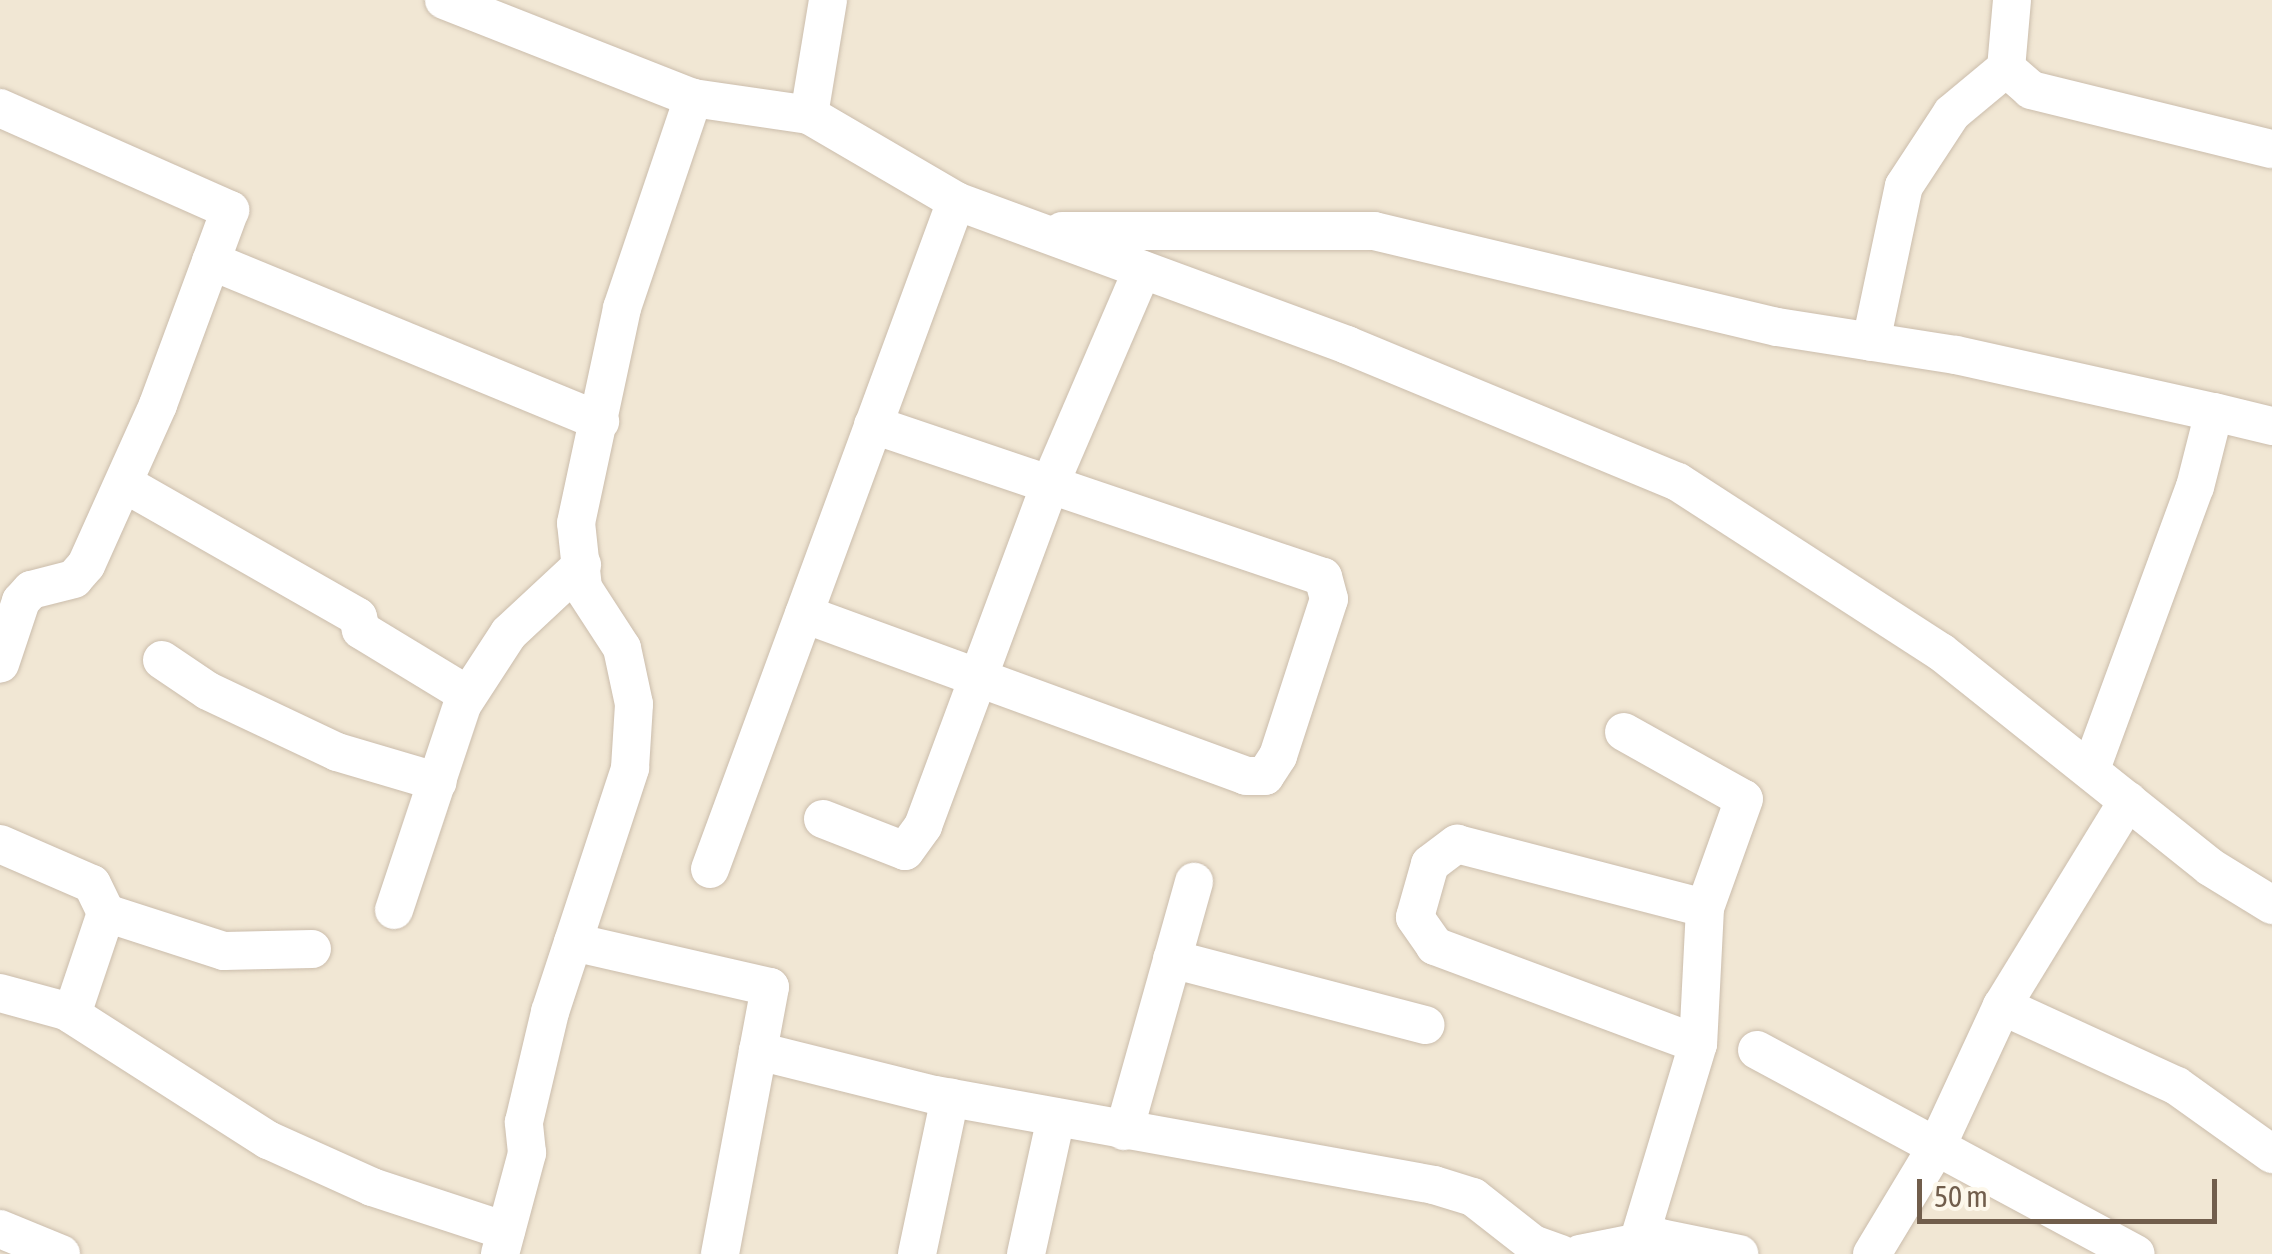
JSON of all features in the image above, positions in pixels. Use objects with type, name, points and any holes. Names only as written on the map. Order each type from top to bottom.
[{"type":"street","points":[[444,0],[693,98],[809,116],[956,201],[1142,270],[1678,482],[1941,652],[2128,800],[2272,905]]},
{"type":"street","points":[[809,116],[828,0]]},
{"type":"street","points":[[1872,342],[1904,186],[1952,113],[2006,68],[2012,0]]},
{"type":"street","points":[[2006,68],[2031,90],[2272,149]]},
{"type":"street","points":[[0,993],[72,1014],[268,1140],[503,1242],[528,1153],[524,1122],[573,942],[630,768],[634,704],[622,648],[583,588],[576,524],[622,308],[693,98]]},
{"type":"street","points":[[0,108],[230,210],[125,484],[74,579],[31,590],[21,601],[0,664]]},
{"type":"street","points":[[710,869],[956,201]]},
{"type":"street","points":[[1036,231],[1374,230],[1872,342],[2272,426]]},
{"type":"street","points":[[211,261],[600,421]]},
{"type":"street","points":[[823,819],[905,850],[923,826],[1050,484],[1142,270]]},
{"type":"street","points":[[2091,769],[2195,487],[2214,412]]},
{"type":"street","points":[[804,614],[1246,776],[1265,776],[1278,756],[1328,599],[1324,577],[873,425]]},
{"type":"street","points":[[125,484],[344,608],[361,630],[468,695]]},
{"type":"street","points":[[394,910],[468,695],[509,633],[582,565]]},
{"type":"street","points":[[162,660],[208,691],[337,752],[438,782]]},
{"type":"street","points":[[1624,732],[1744,798],[1705,908],[1698,1044],[1638,1242]]},
{"type":"street","points":[[1874,1253],[1936,1148],[2002,1006],[2128,800]]},
{"type":"street","points":[[0,844],[92,884],[106,913],[72,1014]]},
{"type":"street","points":[[1698,1044],[1435,946],[1415,917],[1430,864],[1457,844],[1705,908]]},
{"type":"street","points":[[1124,1131],[1194,882]]},
{"type":"street","points":[[106,913],[224,951],[312,949]]},
{"type":"street","points":[[573,942],[770,987],[720,1254]]},
{"type":"street","points":[[1172,959],[1426,1025]]},
{"type":"street","points":[[2002,1006],[2176,1086],[2272,1154]]},
{"type":"street","points":[[1756,1050],[2136,1254]]},
{"type":"street","points":[[758,1051],[950,1097],[1434,1185],[1472,1197],[1533,1244],[1560,1254]]},
{"type":"street","points":[[916,1254],[950,1097]]},
{"type":"street","points":[[1026,1254],[1056,1117]]},
{"type":"street","points":[[0,1229],[62,1254]]},
{"type":"street","points":[[1580,1254],[1660,1238],[1739,1254]]},
{"type":"shaded area","points":[[0,0],[2272,0],[2272,1254],[0,1254]]}]
